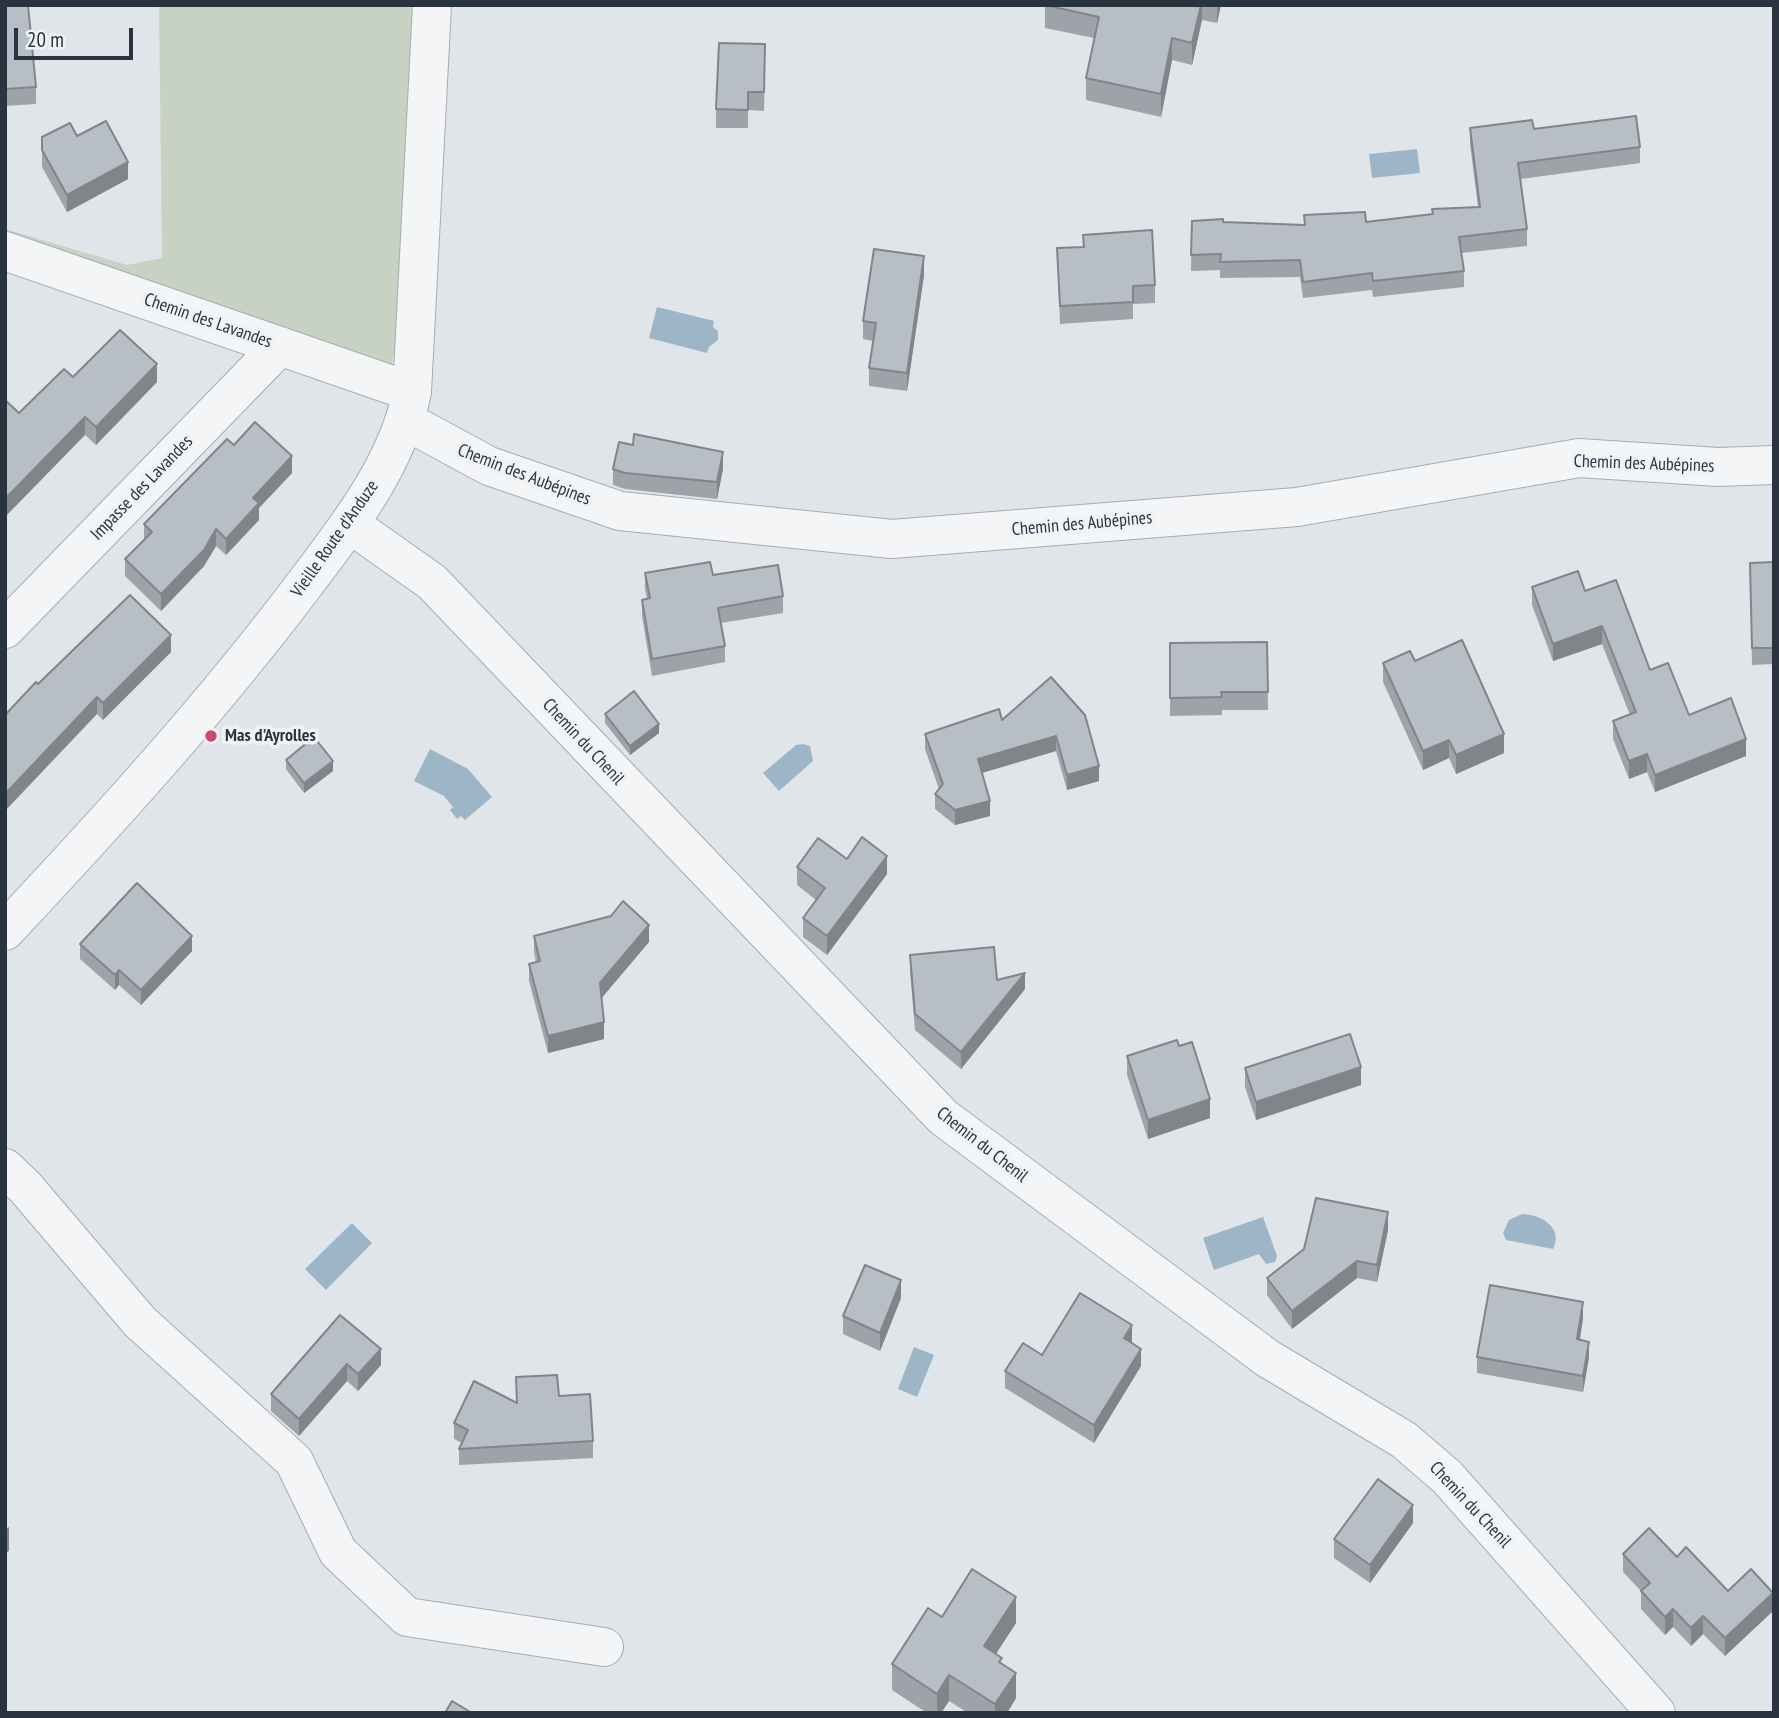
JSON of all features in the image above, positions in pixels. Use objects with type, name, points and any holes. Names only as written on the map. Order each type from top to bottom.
[{"type":"street","name":"Vieille Route d'Anduze","points":[[5,932],[201,715],[350,524],[381,473],[409,407],[432,5]]},
{"type":"street","name":"Chemin des Lavandes","points":[[5,251],[280,346],[409,407]]},
{"type":"street","name":"Impasse des Lavandes","points":[[5,629],[280,346]]},
{"type":"street","name":"Chemin des Aubépines","points":[[409,407],[489,466],[620,511],[892,538],[1297,507],[1579,458],[1718,467],[1774,465]]},
{"type":"street","name":"Chemin du Chenil","points":[[350,524],[432,582],[943,1117],[1267,1358],[1404,1440],[1447,1476],[1656,1713]]},
{"type":"street","points":[[5,1168],[25,1187],[140,1322],[294,1461],[338,1552],[407,1617],[604,1647]]},
{"type":"green space","points":[[159,5],[417,5],[402,301],[392,364],[385,370],[5,241],[5,229],[127,265],[162,258]]},
{"type":"water","points":[[1417,149],[1420,173],[1372,178],[1369,154]]},
{"type":"water","points":[[657,307],[714,321],[713,327],[718,331],[718,340],[709,347],[707,353],[649,338]]},
{"type":"water","points":[[796,745],[810,746],[813,761],[779,791],[763,773]]},
{"type":"water","points":[[430,749],[468,769],[492,797],[465,820],[461,816],[457,819],[450,810],[453,807],[444,796],[414,781]]},
{"type":"water","points":[[1522,1214],[1549,1224],[1556,1241],[1553,1249],[1506,1240],[1503,1233],[1509,1220]]},
{"type":"water","points":[[1263,1217],[1277,1256],[1275,1262],[1266,1264],[1259,1254],[1214,1270],[1203,1238]]},
{"type":"water","points":[[352,1223],[372,1243],[326,1290],[305,1269]]},
{"type":"water","points":[[914,1347],[934,1355],[917,1397],[898,1389]]},
{"type":"building","points":[[5,5],[28,5],[36,87],[5,89]]},
{"type":"building","points":[[1045,5],[1201,5],[1192,43],[1172,38],[1161,94],[1086,78],[1099,17]]},
{"type":"building","points":[[719,43],[765,44],[764,92],[748,92],[748,110],[716,109]]},
{"type":"building","points":[[1636,116],[1640,147],[1518,163],[1527,229],[1459,237],[1464,271],[1373,281],[1372,273],[1303,282],[1300,260],[1220,262],[1221,254],[1191,255],[1192,221],[1223,219],[1223,222],[1305,225],[1304,215],[1365,212],[1366,222],[1433,214],[1432,209],[1480,207],[1470,128],[1532,120],[1534,129]]},
{"type":"building","points":[[106,121],[128,162],[67,195],[42,150],[42,137],[70,123],[77,136]]},
{"type":"building","points":[[1152,230],[1155,285],[1133,286],[1133,302],[1060,306],[1057,248],[1084,247],[1083,235]]},
{"type":"building","points":[[874,249],[924,256],[907,373],[869,368],[876,323],[863,321]]},
{"type":"building","points":[[120,330],[157,364],[96,427],[85,417],[5,499],[5,400],[19,413],[64,369],[73,377]]},
{"type":"building","points":[[255,422],[292,456],[253,498],[259,503],[226,539],[216,529],[204,550],[161,594],[125,559],[152,532],[144,524],[227,439],[234,445]]},
{"type":"building","points":[[634,434],[723,452],[717,482],[625,473],[613,469],[619,442],[633,445]]},
{"type":"building","points":[[710,562],[713,575],[778,565],[783,596],[718,608],[725,646],[652,659],[642,600],[650,598],[645,573]]},
{"type":"building","points":[[1774,562],[1774,648],[1752,648],[1750,563]]},
{"type":"building","points":[[1578,571],[1585,591],[1616,580],[1650,670],[1668,663],[1689,715],[1731,698],[1746,739],[1655,775],[1647,754],[1629,761],[1613,721],[1636,712],[1602,626],[1553,644],[1532,587]]},
{"type":"building","points":[[130,595],[171,635],[103,703],[97,697],[5,794],[5,715],[36,682],[38,684]]},
{"type":"building","points":[[1462,640],[1504,734],[1456,755],[1449,740],[1423,751],[1383,663],[1410,651],[1415,661]]},
{"type":"building","points":[[1267,642],[1268,692],[1221,692],[1222,697],[1170,698],[1170,643]]},
{"type":"building","points":[[1051,677],[1085,715],[1099,766],[1067,775],[1056,736],[978,759],[990,801],[955,810],[935,794],[943,784],[925,734],[999,709],[1002,720]]},
{"type":"building","points":[[634,691],[659,724],[630,746],[605,714]]},
{"type":"building","points":[[314,737],[333,761],[304,783],[286,760]]},
{"type":"building","points":[[862,837],[887,856],[827,936],[803,918],[825,888],[797,867],[818,838],[847,859]]},
{"type":"building","points":[[137,883],[192,936],[141,990],[119,970],[115,975],[80,944]]},
{"type":"building","points":[[623,901],[649,925],[600,983],[604,1022],[548,1036],[529,964],[540,961],[534,936],[611,916]]},
{"type":"building","points":[[994,947],[997,980],[1025,973],[961,1052],[915,1014],[910,955]]},
{"type":"building","points":[[1350,1034],[1361,1067],[1256,1102],[1245,1068]]},
{"type":"building","points":[[1177,1040],[1179,1046],[1192,1042],[1210,1099],[1148,1120],[1127,1056]]},
{"type":"building","points":[[1316,1198],[1388,1212],[1377,1265],[1357,1261],[1292,1311],[1267,1278],[1304,1249]]},
{"type":"building","points":[[865,1265],[901,1280],[880,1333],[843,1316]]},
{"type":"building","points":[[1490,1285],[1583,1302],[1577,1339],[1589,1342],[1583,1376],[1477,1357]]},
{"type":"building","points":[[1080,1293],[1132,1325],[1124,1338],[1141,1349],[1094,1425],[1005,1371],[1023,1343],[1042,1355]]},
{"type":"building","points":[[340,1315],[381,1349],[358,1374],[347,1364],[299,1419],[271,1394]]},
{"type":"building","points":[[557,1375],[559,1396],[590,1394],[593,1441],[459,1449],[468,1430],[454,1423],[474,1381],[517,1403],[516,1377]]},
{"type":"building","points":[[1378,1479],[1413,1505],[1370,1565],[1334,1539]]},
{"type":"building","points":[[1649,1528],[1677,1557],[1686,1547],[1728,1591],[1751,1569],[1773,1593],[1725,1638],[1703,1616],[1691,1628],[1673,1609],[1665,1617],[1641,1591],[1650,1583],[1623,1554]]},
{"type":"building","points":[[972,1569],[1016,1597],[984,1646],[1002,1658],[999,1662],[1016,1673],[995,1704],[949,1675],[937,1694],[892,1664],[928,1608],[942,1617]]},
{"type":"building","points":[[452,1701],[472,1713],[445,1713]]},
{"type":"place","name":"Mas d'Ayrolles","points":[[211,736]]}]
